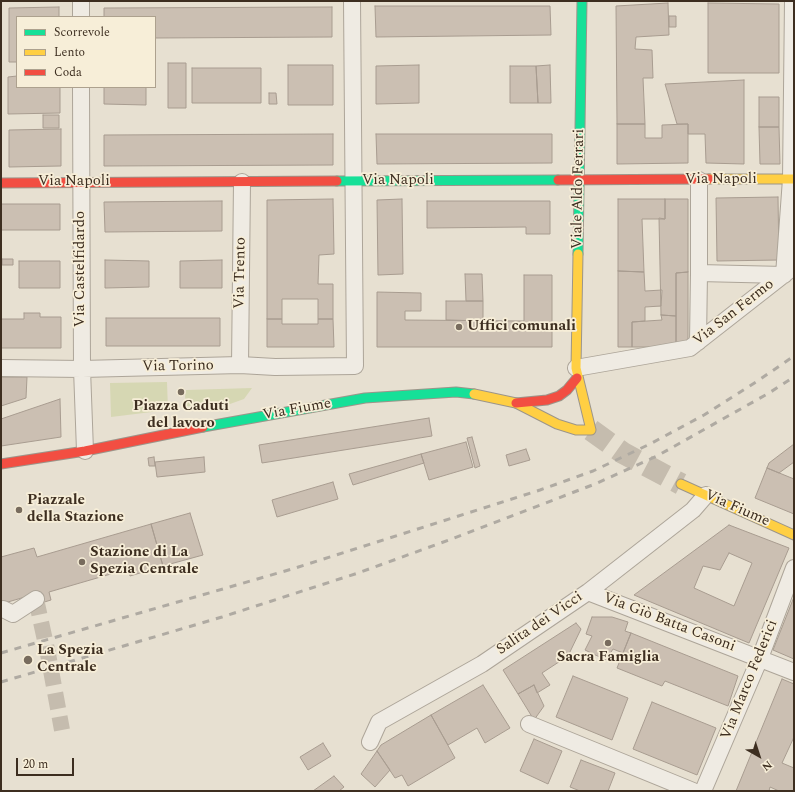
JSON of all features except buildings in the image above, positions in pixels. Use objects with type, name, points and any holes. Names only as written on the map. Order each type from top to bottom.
[{"type":"street","points":[[81,1],[81,16]]},
{"type":"street","points":[[352,1],[353,181]]},
{"type":"street","name":"Viale Aldo Ferrari","points":[[582,1],[577,373],[591,430]]},
{"type":"street","points":[[699,273],[789,271],[792,179],[793,1]]},
{"type":"street","name":"Via Castelfidardo","points":[[81,88],[82,369],[85,451]]},
{"type":"street","name":"Via Napoli","points":[[1,183],[792,179]]},
{"type":"street","points":[[698,342],[699,180]]},
{"type":"street","name":"Via Torino","points":[[1,368],[82,369],[240,365],[275,367],[355,366],[353,181]]},
{"type":"street","name":"Via Trento","points":[[240,365],[242,182]]},
{"type":"street","name":"Via San Fermo","points":[[577,373],[690,348],[789,271]]},
{"type":"street","points":[[516,404],[547,400],[559,396],[566,390],[577,373]]},
{"type":"street","name":"Via Fiume","points":[[1,464],[85,451],[178,431],[365,398],[456,392],[483,395],[516,404],[557,424],[576,430],[591,430]]},
{"type":"street","name":"Via Fiume","points":[[681,484],[794,535]]},
{"type":"street","name":"Salita dei Vicci","points":[[370,742],[378,722],[482,664],[588,592],[693,510],[706,495]]},
{"type":"street","name":"Via Marco Federici","points":[[704,791],[760,658],[794,568]]},
{"type":"street","name":"Via Giò Batta Casoni","points":[[588,592],[794,672]]},
{"type":"street","points":[[4,608],[13,614],[36,599]]},
{"type":"street","points":[[529,724],[693,791]]},
{"type":"green space","points":[[167,382],[168,410],[111,417],[110,383]]},
{"type":"green space","points":[[252,388],[244,399],[207,409],[187,406],[185,397],[186,390]]},
{"type":"tunnel","points":[[591,430],[623,453],[681,484]]},
{"type":"tunnel","points":[[36,599],[62,730]]},
{"type":"railway","points":[[1,653],[292,569],[540,490],[593,471],[650,444],[704,415],[794,356]]},
{"type":"railway","points":[[1,682],[222,617],[358,573],[595,484],[657,456],[769,393],[794,377]]},
{"type":"traffic: fast","points":[[578,254],[582,1]]},
{"type":"traffic: fast","points":[[337,181],[558,180]]},
{"type":"traffic: fast","points":[[203,427],[365,398],[456,392],[474,394]]},
{"type":"traffic: slow","points":[[709,179],[794,179]]},
{"type":"traffic: slow","points":[[474,394],[516,403],[557,424],[576,430],[591,430],[576,368],[578,254]]},
{"type":"traffic: slow","points":[[681,484],[794,535]]},
{"type":"traffic: jam","points":[[558,180],[709,179]]},
{"type":"traffic: jam","points":[[1,183],[337,181]]},
{"type":"traffic: jam","points":[[516,403],[547,400],[559,396],[567,390],[577,378]]},
{"type":"traffic: jam","points":[[1,464],[85,451],[203,427]]},
{"type":"place","name":"Uffici comunali","points":[[459,327]]},
{"type":"place","name":"Piazza Caduti del lavoro","points":[[181,392]]},
{"type":"place","name":"Piazzale della Stazione","points":[[19,510]]},
{"type":"place","name":"Stazione di La Spezia Centrale","points":[[82,562]]},
{"type":"place","name":"Sacra Famiglia","points":[[608,643]]},
{"type":"place","name":"La Spezia Centrale","points":[[28,660]]}]
